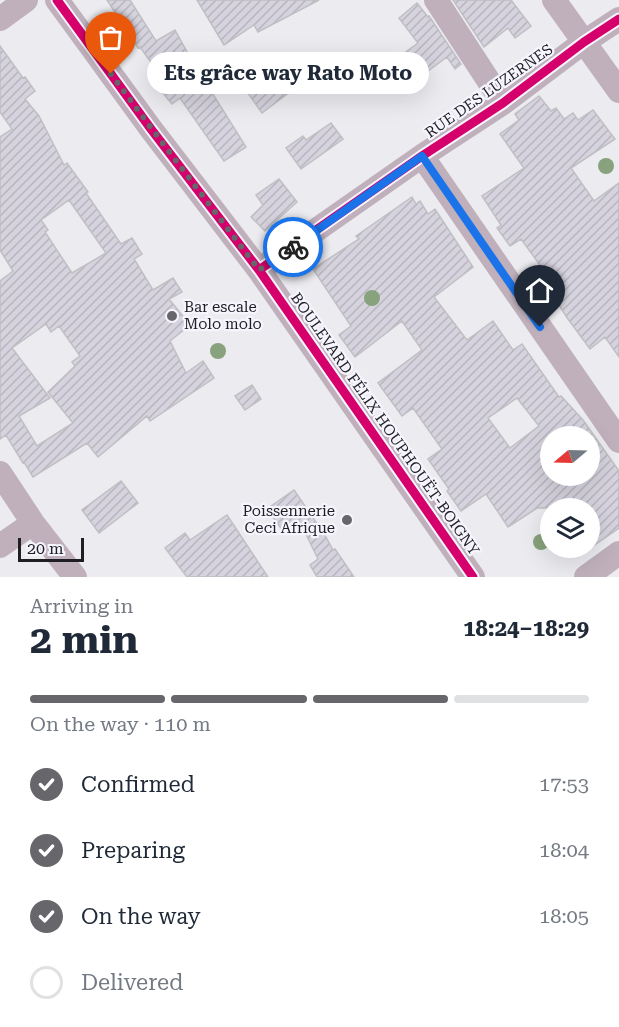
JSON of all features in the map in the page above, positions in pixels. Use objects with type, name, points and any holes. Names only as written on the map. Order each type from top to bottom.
[{"type":"street","points":[[0,19],[26,0]]},
{"type":"street","name":"BOULEVARD FÉLIX HOUPHOUËT-BOIGNY","points":[[57,0],[259,270],[472,577]]},
{"type":"street","points":[[436,0],[503,103]]},
{"type":"street","points":[[554,0],[619,91]]},
{"type":"street","name":"RUE DES LUZERNES","points":[[259,270],[422,156],[503,103],[584,42],[619,19]]},
{"type":"street","points":[[422,156],[619,441]]},
{"type":"street","points":[[0,473],[33,523],[75,577]]},
{"type":"street","points":[[0,546],[33,523]]},
{"type":"street","points":[[586,577],[619,553]]},
{"type":"building","points":[[107,0],[130,0],[156,41],[175,30],[246,147],[224,161],[180,98],[172,104],[153,81],[160,75],[140,47],[138,48]]},
{"type":"building","points":[[197,0],[319,0],[258,32],[254,25],[224,45]]},
{"type":"building","points":[[453,0],[511,0],[531,26],[515,38],[508,28],[484,47]]},
{"type":"building","points":[[417,3],[429,16],[461,64],[455,69],[447,57],[405,88],[388,65],[418,43],[399,18]]},
{"type":"building","points":[[0,46],[35,91],[25,99],[39,116],[64,165],[67,163],[88,192],[86,193],[121,244],[132,238],[142,254],[134,259],[153,290],[173,278],[182,292],[169,299],[190,325],[170,341],[186,373],[203,361],[214,378],[150,421],[147,416],[98,457],[87,443],[33,477],[6,435],[0,439],[0,281],[13,271],[0,250],[0,137],[12,129],[0,112]],"holes":[[[69,200],[106,253],[72,273],[45,232],[48,230],[41,220]],[[46,324],[51,332],[59,326],[80,356],[72,362],[75,366],[48,392],[73,423],[37,446],[19,416],[50,398],[12,348]]]},
{"type":"building","points":[[274,68],[291,91],[262,113],[245,89]]},
{"type":"building","points":[[539,96],[551,111],[556,108],[564,119],[573,113],[578,120],[593,110],[615,139],[571,168],[594,201],[619,183],[619,357],[605,337],[590,349],[547,287],[553,283],[521,239],[510,246],[497,228],[501,225],[482,196],[524,168],[500,134],[519,120],[515,114]]},
{"type":"building","points":[[331,123],[343,139],[301,169],[286,148],[303,136],[306,140]]},
{"type":"building","points":[[279,179],[297,202],[265,231],[251,217],[263,205],[256,195]]},
{"type":"building","points":[[412,197],[416,204],[420,201],[428,214],[435,209],[473,267],[434,297],[467,340],[493,321],[513,350],[522,344],[559,397],[561,396],[587,426],[540,426],[540,486],[600,486],[600,444],[619,471],[619,528],[600,541],[600,498],[540,498],[540,508],[508,527],[486,494],[461,511],[428,459],[442,449],[413,408],[402,416],[378,383],[422,350],[402,321],[355,357],[339,335],[351,326],[313,269],[359,239],[356,236]],"holes":[[[517,398],[539,426],[510,448],[488,418]]]},
{"type":"building","points":[[252,385],[261,399],[245,410],[235,396]]},
{"type":"building","points":[[121,481],[138,503],[99,533],[82,510]]},
{"type":"building","points":[[294,490],[319,524],[333,550],[335,549],[354,577],[317,577],[310,565],[318,559],[299,520],[283,531],[267,509]]},
{"type":"building","points":[[227,515],[268,577],[187,577],[165,548],[185,533],[190,540]]},
{"type":"cycle path","points":[[57,0],[151,129],[259,270],[473,577]]},
{"type":"cycle path","points":[[259,270],[422,156],[503,103],[584,42],[619,19]]},
{"type":"way so far","points":[[111,74],[259,270],[293,247]]},
{"type":"place","name":"Ets grâce way Rato Moto","points":[[111,74]]},
{"type":"place","name":"Bar escale Molo molo","points":[[172,316]]},
{"type":"place","name":"Poissennerie Ceci Afrique","points":[[347,520]]},
{"type":"route","points":[[293,247],[422,156],[540,327]]}]
